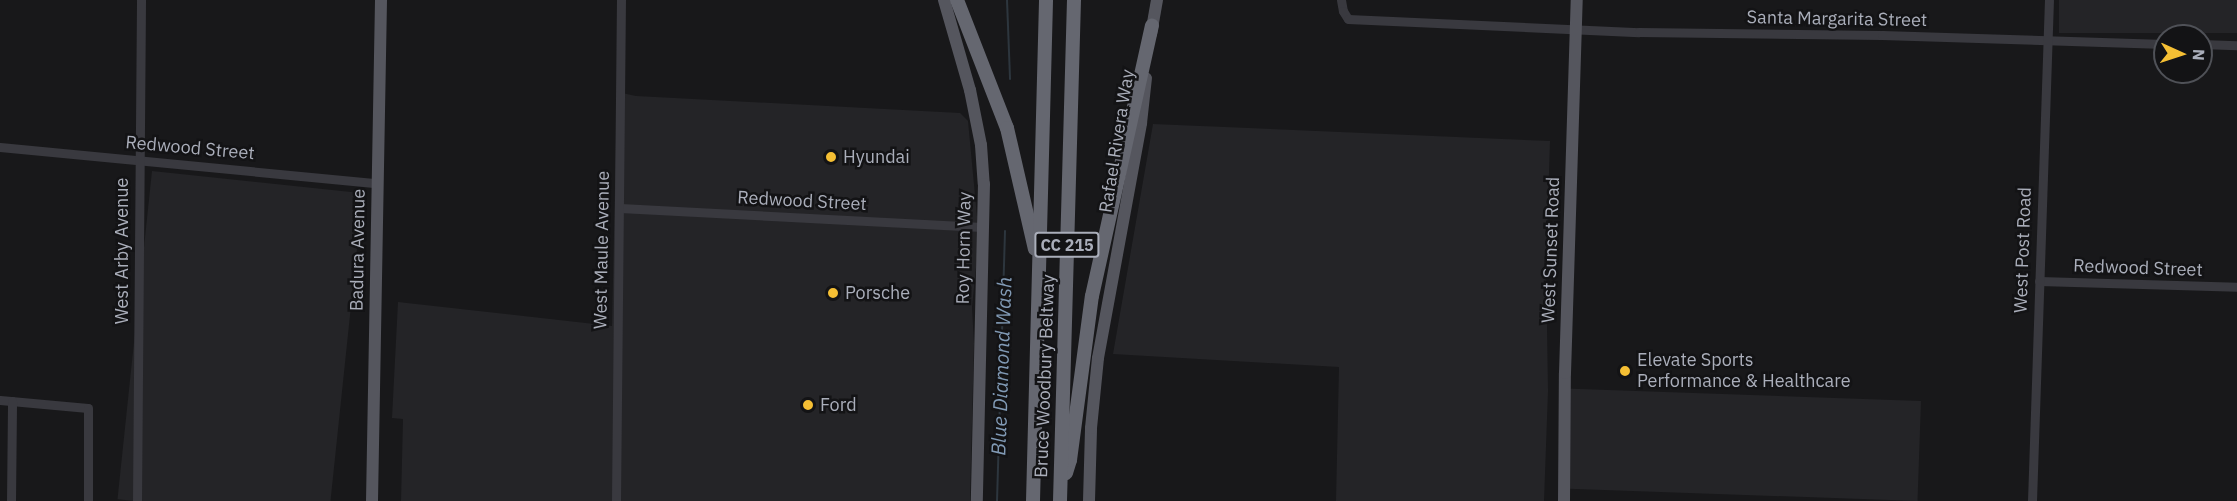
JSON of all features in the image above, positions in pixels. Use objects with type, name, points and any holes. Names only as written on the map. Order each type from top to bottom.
[{"type":"highway","points":[[957,0],[1007,128],[1015,157],[1021,199],[1039,263]]},
{"type":"highway","name":"Bruce Woodbury Beltway","points":[[1033,501],[1046,0]]},
{"type":"highway","name":"Bruce Woodbury Beltway","points":[[1060,495],[1074,0]]},
{"type":"highway","points":[[1060,495],[1070,460],[1092,296],[1152,26]]},
{"type":"main road","name":"Badura Avenue","points":[[372,501],[381,0]]},
{"type":"main road","name":"Roy Horn Way","points":[[944,0],[970,90],[981,145],[982,227],[977,501]]},
{"type":"main road","name":"Rafael Rivera Way","points":[[1089,501],[1091,428],[1098,358],[1141,123],[1157,0]]},
{"type":"main road","name":"West Sunset Road","points":[[1564,501],[1565,373],[1576,0]]},
{"type":"street","name":"West Arby Avenue","points":[[136,501],[141,0]]},
{"type":"street","name":"West Maule Avenue","points":[[616,501],[621,0]]},
{"type":"street","name":"Santa Margarita Street","points":[[1341,0],[1343,11],[1348,19],[1576,29],[2153,44]]},
{"type":"street","name":"West Post Road","points":[[2032,501],[2049,0]]},
{"type":"street","points":[[2213,44],[2237,45]]},
{"type":"street","name":"Redwood Street","points":[[0,147],[376,183]]},
{"type":"street","name":"Redwood Street","points":[[620,208],[982,227]]},
{"type":"street","name":"Redwood Street","points":[[2039,281],[2237,287]]},
{"type":"street","points":[[0,399],[88,408],[88,501]]},
{"type":"street","points":[[11,501],[12,401]]},
{"type":"shaded area","points":[[2059,0],[2237,0],[2237,33],[2213,33],[2213,24],[2153,24],[2153,33],[2059,33]]},
{"type":"shaded area","points":[[617,92],[636,96],[960,113],[968,121],[979,238],[972,307],[974,343],[970,501],[401,501],[403,419],[392,418],[398,302],[612,326]]},
{"type":"shaded area","points":[[1153,124],[1550,141],[1546,265],[1548,391],[1544,501],[1336,501],[1339,367],[1113,354]]},
{"type":"shaded area","points":[[152,171],[363,193],[330,501],[118,499]]},
{"type":"shaded area","points":[[1565,389],[1921,401],[1918,501],[1562,489]]},
{"type":"waterway","name":"Blue Diamond Wash","points":[[1007,0],[1010,79]]},
{"type":"waterway","name":"Blue Diamond Wash","points":[[997,501],[1005,231]]},
{"type":"place","name":"Hyundai","points":[[831,157]]},
{"type":"place","name":"Porsche","points":[[833,293]]},
{"type":"place","name":"Elevate Sports Performance & Healthcare","points":[[1625,371]]},
{"type":"place","name":"Ford","points":[[808,405]]}]
